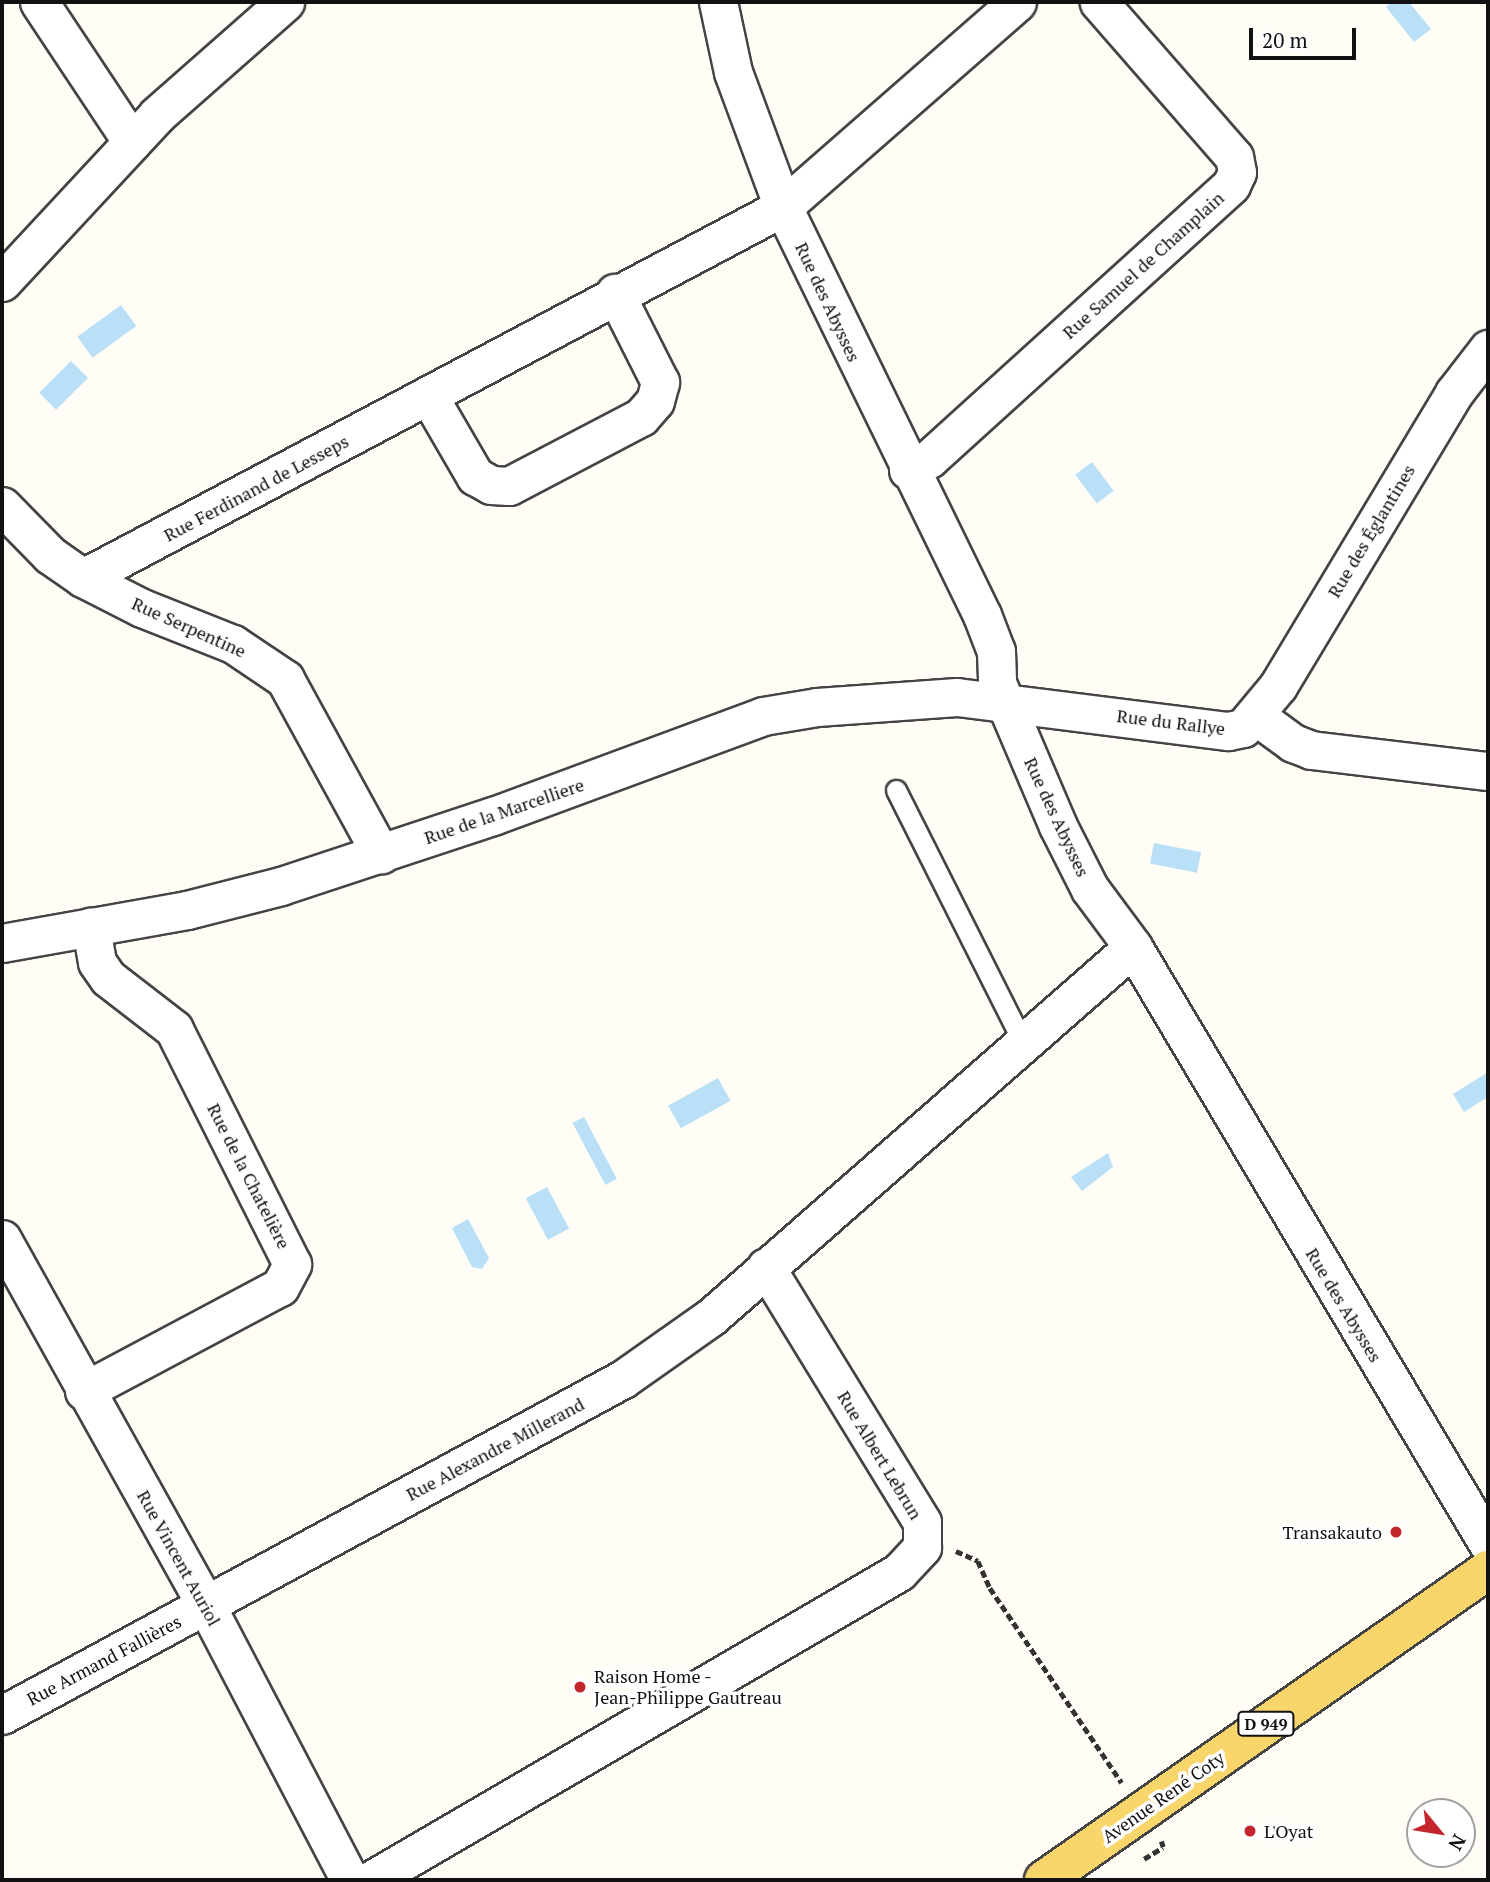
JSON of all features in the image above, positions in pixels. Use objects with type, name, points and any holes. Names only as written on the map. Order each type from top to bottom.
[{"type":"main road","name":"Avenue René Coty","points":[[1044,1880],[1488,1570]]},
{"type":"street","points":[[39,2],[132,142]]},
{"type":"street","points":[[2,282],[132,142],[285,2]]},
{"type":"street","name":"Rue des Abysses","points":[[718,2],[733,72],[783,207],[908,470],[982,615],[996,651],[997,683],[1032,773],[1090,889],[1133,947],[1488,1544]]},
{"type":"street","points":[[783,207],[1017,2]]},
{"type":"street","name":"Rue Samuel de Champlain","points":[[908,470],[939,450],[1231,185],[1237,172],[1234,157],[1099,2]]},
{"type":"street","name":"Rue Ferdinand de Lesseps","points":[[83,578],[615,293],[783,207]]},
{"type":"street","points":[[428,395],[475,476],[491,485],[509,486],[641,417],[655,401],[660,383],[615,293]]},
{"type":"street","name":"Rue des Églantines","points":[[1256,716],[1454,393],[1488,349]]},
{"type":"street","name":"Rue Serpentine","points":[[2,506],[50,555],[83,578],[142,608],[233,644],[285,679],[380,854]]},
{"type":"street","name":"Rue de la Marcelliere","points":[[2,943],[200,906],[380,854],[764,716],[923,697],[1006,701]]},
{"type":"street","name":"Rue du Rallye","points":[[1006,701],[1228,731],[1243,728],[1256,716]]},
{"type":"street","points":[[1256,716],[1293,743],[1311,750],[1488,771]]},
{"type":"street","name":"Rue de la Chatelière","points":[[84,1391],[280,1287],[292,1264],[174,1029],[108,978],[97,962],[90,927]]},
{"type":"street","points":[[766,1267],[1133,947]]},
{"type":"street","name":"Rue Vincent Auriol","points":[[2,1239],[84,1391],[206,1605],[350,1880]]},
{"type":"street","name":"Rue Albert Lebrun","points":[[371,1880],[899,1572],[922,1547],[922,1522],[766,1267]]},
{"type":"street","name":"Rue Alexandre Millerand","points":[[206,1605],[623,1379],[711,1317],[766,1267]]},
{"type":"street","name":"Rue Armand Fallières","points":[[2,1715],[206,1605]]},
{"type":"lane","points":[[895,790],[1022,1041]]},
{"type":"path","points":[[922,1535],[978,1561],[990,1588],[1125,1786]]},
{"type":"water","points":[[1392,2],[1409,2],[1431,29],[1414,42],[1386,7]]},
{"type":"water","points":[[121,305],[136,326],[93,358],[77,337]]},
{"type":"water","points":[[71,361],[88,378],[56,410],[39,393]]},
{"type":"water","points":[[1092,462],[1114,491],[1097,503],[1075,475]]},
{"type":"water","points":[[1154,843],[1201,852],[1197,873],[1150,864]]},
{"type":"water","points":[[1488,1072],[1488,1097],[1464,1112],[1453,1094]]},
{"type":"water","points":[[718,1078],[731,1101],[681,1128],[668,1106]]},
{"type":"water","points":[[584,1117],[617,1179],[605,1185],[573,1123]]},
{"type":"water","points":[[1108,1153],[1113,1167],[1082,1191],[1071,1177]]},
{"type":"water","points":[[547,1187],[569,1228],[548,1240],[526,1198]]},
{"type":"water","points":[[468,1219],[489,1258],[482,1269],[472,1267],[452,1228]]},
{"type":"place","name":"Transakauto","points":[[1396,1532]]},
{"type":"place","name":"Raison Home - Jean-Philippe Gautreau","points":[[580,1687]]},
{"type":"place","name":"L'Oyat","points":[[1250,1831]]}]
